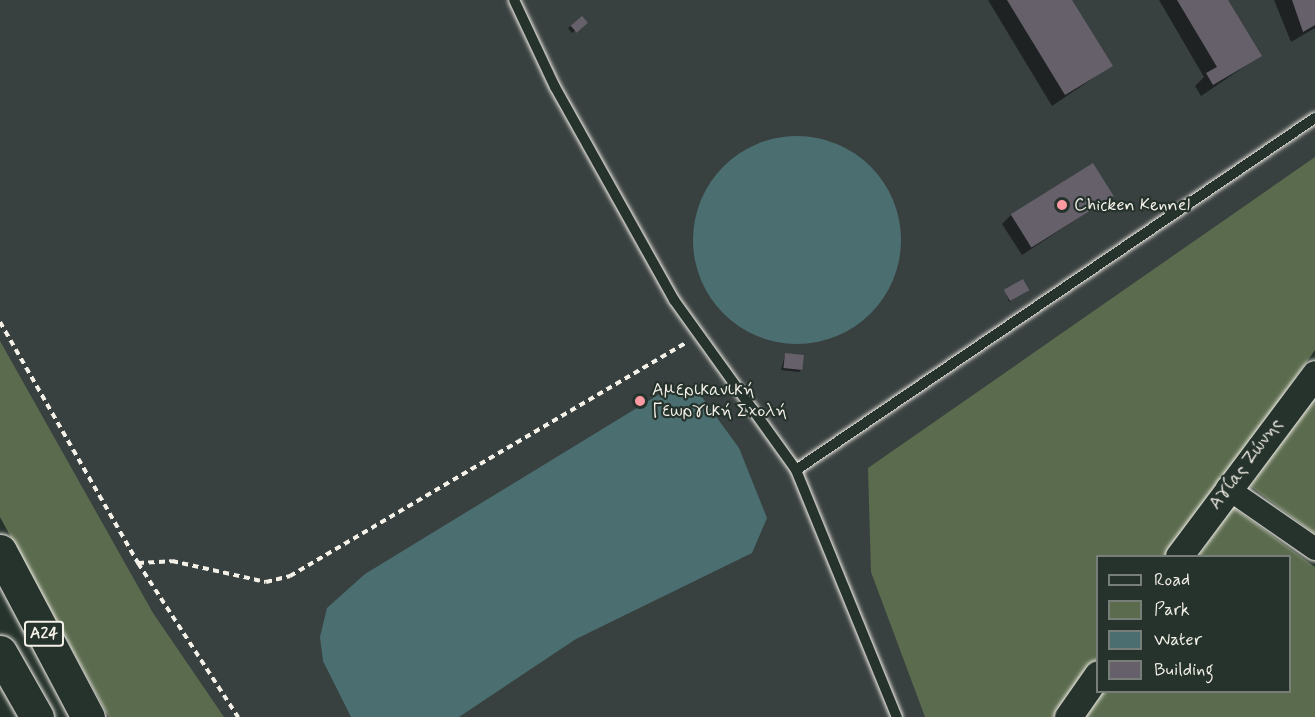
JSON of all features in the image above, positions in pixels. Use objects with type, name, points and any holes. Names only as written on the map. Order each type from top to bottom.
[{"type":"highway","name":"Α24","points":[[0,551],[88,717]]},
{"type":"highway","name":"Α24","points":[[0,652],[37,717]]},
{"type":"street","name":"Αγίας Ζώνης","points":[[1180,555],[1227,488],[1315,374]]},
{"type":"street","points":[[1227,488],[1315,549]]},
{"type":"street","points":[[1068,717],[1096,677]]},
{"type":"lane","points":[[514,0],[555,87],[698,335],[796,470],[897,717]]},
{"type":"lane","points":[[796,470],[1315,118]]},
{"type":"path","points":[[0,322],[138,564],[238,717]]},
{"type":"path","points":[[138,564],[172,561],[266,582],[290,576],[698,335]]},
{"type":"shaded area","name":"Αμερικανική Γεωργική Σχολή","points":[[0,0],[1315,0],[1315,350],[1099,555],[1096,555],[1096,660],[1053,717],[109,717],[0,517]]},
{"type":"green space","points":[[1315,157],[1315,350],[1171,555],[1096,555],[1096,660],[1053,717],[925,717],[871,572],[868,468]]},
{"type":"green space","points":[[0,341],[153,613],[224,717],[109,717],[0,517]]},
{"type":"green space","points":[[1315,394],[1315,534],[1250,486]]},
{"type":"green space","points":[[1233,507],[1315,567],[1315,717],[1085,717],[1102,693],[1291,693],[1291,555],[1199,555]]},
{"type":"water","points":[[797,136],[817,138],[846,148],[877,174],[893,200],[899,220],[901,240],[899,260],[889,289],[863,320],[837,336],[817,342],[797,344],[777,342],[748,332],[717,306],[701,280],[695,260],[693,240],[695,220],[705,191],[731,160],[757,144],[777,138]]},
{"type":"water","points":[[696,389],[739,448],[767,518],[752,553],[576,639],[459,717],[351,717],[323,661],[320,637],[327,608],[365,574],[663,392]]},
{"type":"building","points":[[1007,0],[1072,0],[1113,66],[1065,95]]},
{"type":"building","points":[[1177,0],[1228,0],[1262,56],[1213,85],[1206,73],[1217,67]]},
{"type":"building","points":[[1292,0],[1315,0],[1315,25],[1303,32]]},
{"type":"building","points":[[582,16],[588,23],[577,33],[571,26]]},
{"type":"building","name":"Chicken Kennel","points":[[1093,163],[1114,196],[1031,247],[1011,214]]},
{"type":"building","points":[[1023,279],[1029,290],[1010,301],[1004,290]]},
{"type":"building","points":[[785,353],[804,355],[802,370],[783,368]]},
{"type":"place","name":"Chicken Kennel","points":[[1062,205]]},
{"type":"place","name":"Αμερικανική Γεωργική Σχολή","points":[[640,401]]}]
